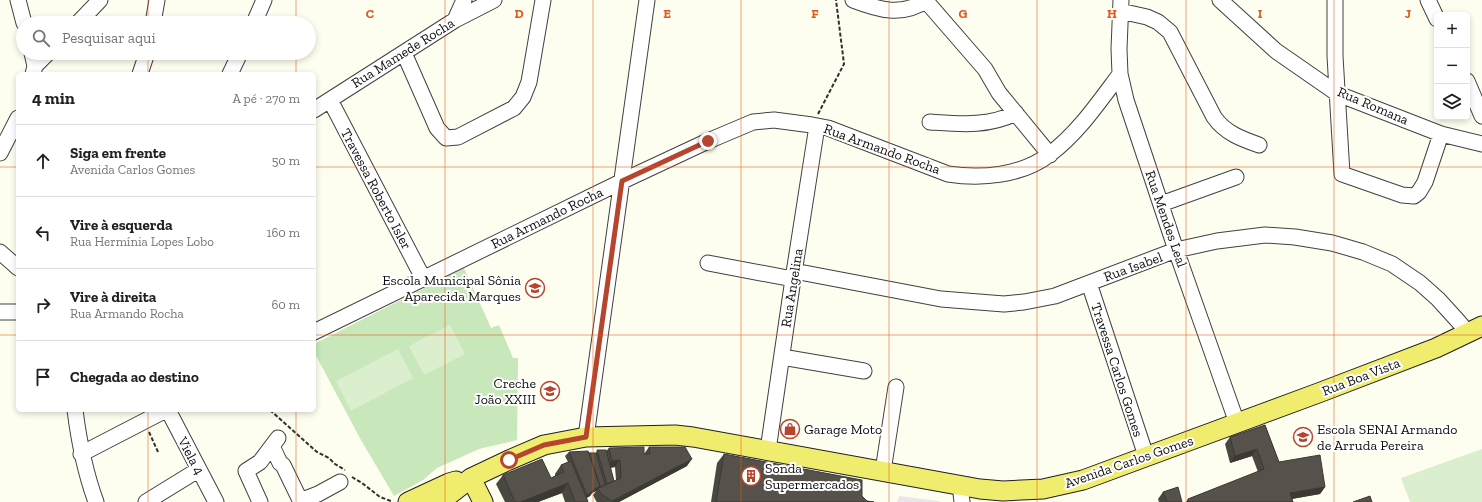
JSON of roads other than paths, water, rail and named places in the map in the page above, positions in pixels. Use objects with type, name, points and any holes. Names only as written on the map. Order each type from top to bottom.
[{"type":"main road","name":"Rua Boa Vista","points":[[1238,423],[1436,348],[1475,330]]},
{"type":"main road","name":"Avenida Carlos Gomes","points":[[446,499],[471,478],[509,460],[544,445],[586,437],[675,435],[883,471],[961,493],[980,489],[1043,489],[1084,480],[1238,423]]},
{"type":"main road","points":[[404,502],[449,483],[471,478],[484,502]]},
{"type":"street","points":[[18,0],[22,16]]},
{"type":"street","points":[[85,16],[100,0]]},
{"type":"street","points":[[154,16],[157,0]]},
{"type":"street","points":[[257,16],[264,0]]},
{"type":"street","points":[[455,20],[464,0]]},
{"type":"street","name":"Rua Mamede Rocha","points":[[316,109],[455,20],[494,0]]},
{"type":"street","points":[[404,53],[437,128],[446,138],[458,137],[514,108],[520,102],[529,82],[543,0]]},
{"type":"street","points":[[586,437],[647,0]]},
{"type":"street","points":[[853,0],[883,5],[900,10],[915,7],[926,0],[985,69],[1000,93],[1050,155]]},
{"type":"street","name":"Rua Romana","points":[[1220,0],[1238,7],[1276,51],[1338,94],[1442,134],[1482,144]]},
{"type":"street","points":[[1334,0],[1335,56],[1342,174],[1402,195],[1414,196],[1419,192],[1425,182],[1442,134]]},
{"type":"street","points":[[1428,0],[1434,13]]},
{"type":"street","points":[[1120,5],[1165,27],[1176,40],[1214,117],[1220,125],[1236,136],[1259,145]]},
{"type":"street","name":"Rua Mendes Leal","points":[[1120,5],[1120,74],[1126,100],[1176,250],[1238,423]]},
{"type":"street","points":[[141,72],[145,60]]},
{"type":"street","points":[[231,72],[237,60]]},
{"type":"street","name":"Rua Armando Rocha","points":[[316,331],[622,181],[753,122],[774,120],[815,125],[828,128],[939,171],[962,176],[991,175],[1013,172],[1050,155],[1070,136],[1120,74]]},
{"type":"street","points":[[1468,84],[1482,116]]},
{"type":"street","name":"Travessa Roberto Isler","points":[[330,100],[423,278]]},
{"type":"street","points":[[930,122],[956,124],[993,122],[1016,113]]},
{"type":"street","points":[[0,153],[16,122]]},
{"type":"street","name":"Rua Angelina","points":[[768,450],[815,125]]},
{"type":"street","points":[[1161,204],[1236,177]]},
{"type":"street","name":"Rua Isabel","points":[[708,263],[941,299],[1004,304],[1054,296],[1176,250],[1217,241],[1265,235],[1295,237],[1332,243],[1363,252],[1392,264],[1420,283],[1438,299],[1458,321],[1475,330]]},
{"type":"street","points":[[0,252],[16,266]]},
{"type":"street","name":"Travessa Carlos Gomes","points":[[1089,283],[1146,456]]},
{"type":"street","points":[[0,312],[16,312]]},
{"type":"street","points":[[782,357],[864,371]]},
{"type":"street","points":[[883,471],[896,387]]},
{"type":"street","points":[[75,412],[81,454],[89,484],[96,502]]},
{"type":"street","points":[[81,454],[163,412]]},
{"type":"street","name":"Viela 4","points":[[168,412],[216,502]]},
{"type":"street","points":[[260,502],[246,471],[260,462],[275,442],[280,462],[283,465],[300,502],[318,494],[346,476]]},
{"type":"street","points":[[146,502],[198,470]]},
{"type":"place","name":"Escola Municipal Sônia Aparecida Marques","points":[[535,288]]},
{"type":"place","name":"Creche João XXIII","points":[[550,391]]},
{"type":"place","name":"Garage Moto","points":[[790,429]]},
{"type":"place","name":"Escola SENAI Armando de Arruda Pereira","points":[[1303,437]]},
{"type":"place","name":"Sonda Supermercados","points":[[751,476]]}]
